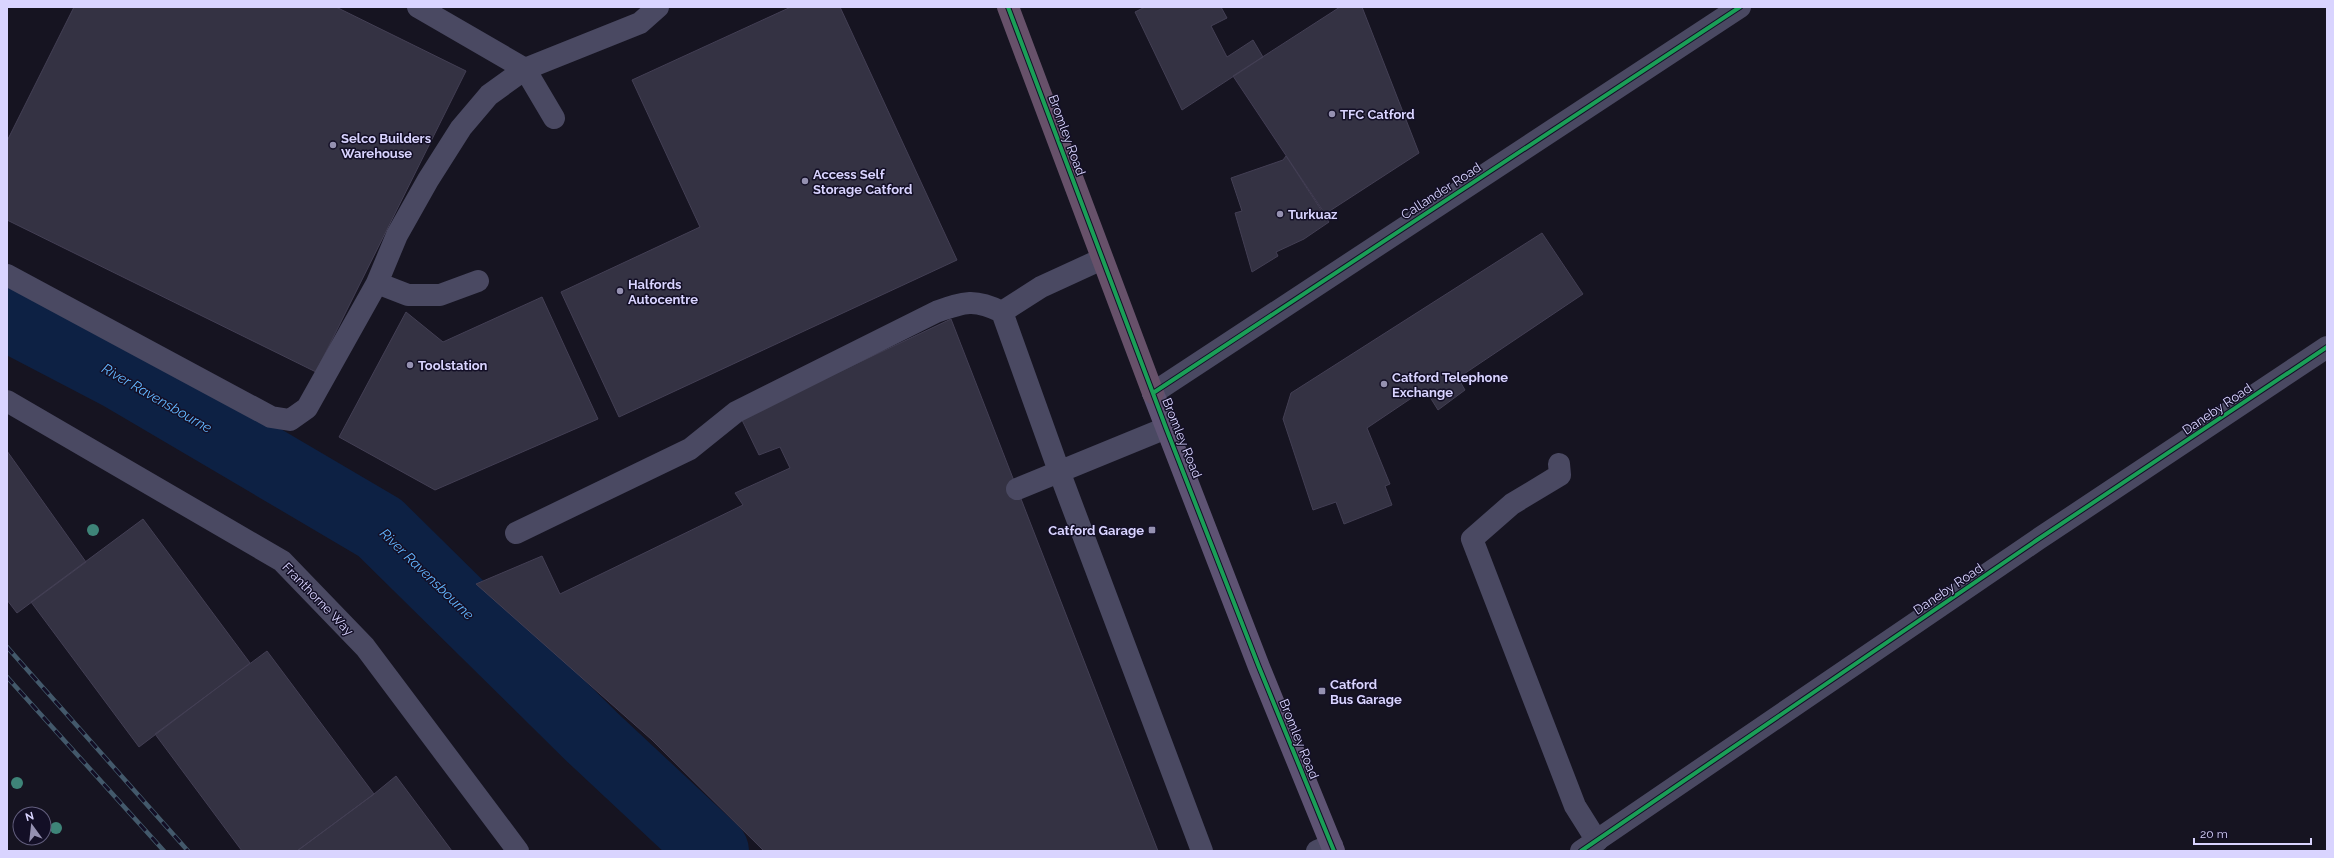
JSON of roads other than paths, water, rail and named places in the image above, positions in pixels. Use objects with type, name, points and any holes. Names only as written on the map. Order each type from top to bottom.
[{"type":"highway","name":"Bromley Road","points":[[1008,7],[1153,393]]},
{"type":"main road","name":"Bromley Road","points":[[1153,393],[1260,668],[1327,849]]},
{"type":"street","points":[[418,7],[525,69],[554,118]]},
{"type":"street","points":[[7,275],[272,417],[290,420],[307,408],[377,283],[397,235],[460,128],[489,95],[525,69],[640,23],[658,7]]},
{"type":"street","name":"Callander Road","points":[[1153,393],[1740,7]]},
{"type":"street","points":[[1002,312],[1041,287],[1102,259]]},
{"type":"street","points":[[377,283],[408,295],[440,295],[478,281]]},
{"type":"street","points":[[516,533],[690,448],[736,412],[936,312],[960,303],[983,302],[1002,312],[1059,471],[1202,851]]},
{"type":"street","name":"Daneby Road","points":[[1586,848],[2037,540],[2327,347]]},
{"type":"street","name":"Franthorne Way","points":[[7,401],[282,561],[365,647],[518,851]]},
{"type":"street","points":[[1017,490],[1059,471],[1166,428]]},
{"type":"street","points":[[1559,464],[1560,475],[1512,504],[1472,540],[1575,806],[1586,848]]},
{"type":"waterway","name":"River Ravensbourne","points":[[7,316],[122,376],[380,528],[592,737],[714,851]]},
{"type":"railway","points":[[7,647],[188,851]]},
{"type":"railway","points":[[7,677],[164,851]]},
{"type":"place","name":"TFC Catford","points":[[1332,114]]},
{"type":"place","name":"Selco Builders Warehouse","points":[[333,145]]},
{"type":"place","name":"Access Self Storage Catford","points":[[805,181]]},
{"type":"place","name":"Turkuaz","points":[[1280,214]]},
{"type":"place","name":"Halfords Autocentre","points":[[620,291]]},
{"type":"place","name":"Toolstation","points":[[410,365]]},
{"type":"place","name":"Catford Telephone Exchange","points":[[1384,384]]},
{"type":"place","name":"Catford Garage","points":[[1152,530]]},
{"type":"place","name":"Catford Bus Garage","points":[[1322,691]]}]
